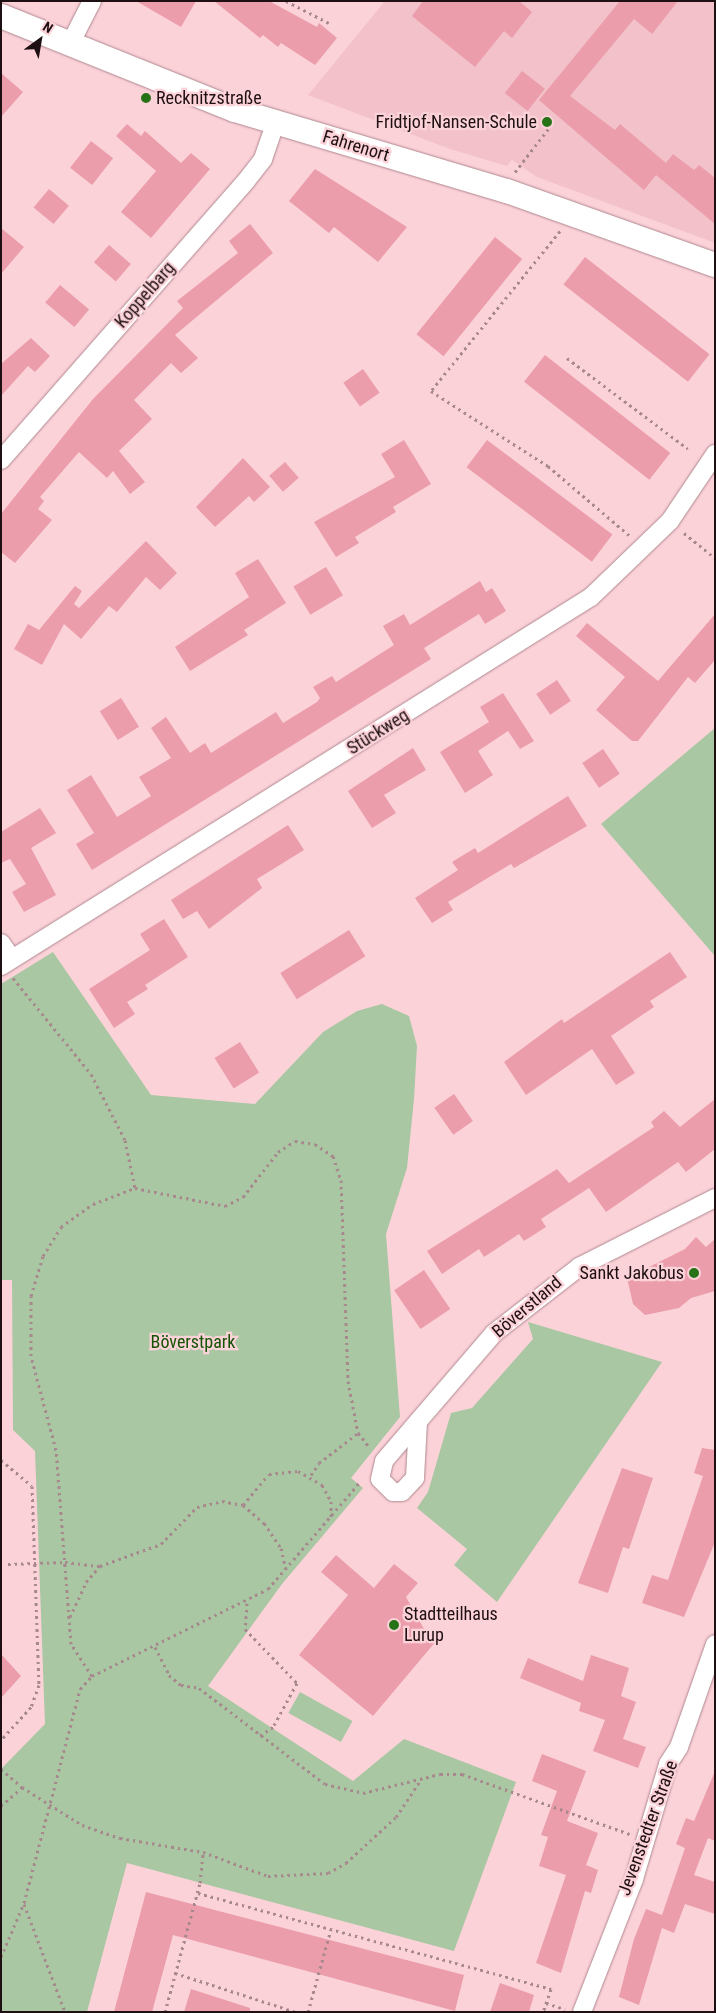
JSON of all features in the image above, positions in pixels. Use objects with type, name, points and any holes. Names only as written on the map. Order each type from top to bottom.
[{"type":"street","points":[[69,46],[92,1]]},
{"type":"street","name":"Fahrenort","points":[[1,16],[69,46],[276,122],[507,191],[715,265]]},
{"type":"street","name":"Koppelbarg","points":[[1,460],[246,181],[263,159],[276,122]]},
{"type":"street","name":"Stückweg","points":[[8,966],[591,597],[670,522],[715,454]]},
{"type":"street","points":[[1,943],[8,966]]},
{"type":"street","name":"Böverstland","points":[[418,1422],[494,1333],[554,1282],[715,1198]]},
{"type":"street","name":"Jevenstedter Straße","points":[[575,2011],[645,1840],[715,1644]]},
{"type":"path","points":[[286,1],[329,23]]},
{"type":"path","points":[[514,174],[549,128]]},
{"type":"path","points":[[564,226],[431,391],[548,466],[636,541]]},
{"type":"path","points":[[567,358],[688,449]]},
{"type":"path","points":[[679,528],[715,558]]},
{"type":"path","points":[[8,966],[91,1074],[125,1140],[135,1188]]},
{"type":"path","points":[[92,1676],[71,1644],[56,1450],[31,1356],[31,1296],[43,1256],[61,1227],[93,1204],[135,1188],[224,1206],[244,1197],[278,1152],[295,1141],[315,1144],[333,1156],[341,1180],[348,1381],[358,1433],[378,1455]]},
{"type":"path","points":[[311,1475],[319,1463],[358,1433]]},
{"type":"path","points":[[1,1460],[32,1486],[40,1685],[31,1707],[1,1740]]},
{"type":"path","points":[[243,1505],[269,1474],[311,1475]]},
{"type":"path","points":[[311,1475],[331,1501],[331,1517]]},
{"type":"path","points":[[1,1957],[24,1903],[51,1805],[76,1700],[92,1676],[155,1647],[222,1611],[248,1603],[286,1570],[361,1482]]},
{"type":"path","points":[[8,1564],[65,1562],[100,1566],[161,1544],[197,1507],[222,1501],[243,1505],[264,1523],[281,1548],[286,1570]]},
{"type":"path","points":[[69,1618],[86,1582],[100,1566]]},
{"type":"path","points":[[248,1603],[245,1630],[297,1684],[273,1727],[260,1736]]},
{"type":"path","points":[[155,1647],[168,1675],[181,1685],[200,1688],[260,1736],[325,1784],[344,1791],[384,1790],[422,1777],[440,1774],[482,1778],[645,1840]]},
{"type":"path","points":[[1,1768],[22,1788],[82,1825],[120,1838],[203,1852],[268,1876],[328,1873],[368,1846],[396,1817],[422,1777]]},
{"type":"path","points":[[1,1806],[22,1788]]},
{"type":"path","points":[[165,2012],[198,1894],[203,1852]]},
{"type":"path","points":[[198,1894],[551,1989],[544,2012]]},
{"type":"path","points":[[24,1903],[65,2012]]},
{"type":"path","points":[[308,2012],[331,1929]]},
{"type":"path","points":[[175,1973],[296,2012]]},
{"type":"path","points":[[546,2003],[575,2011]]},
{"type":"shaded area","name":"Fridtjof-Nansen-Schule","points":[[385,1],[715,1],[715,243],[537,177],[512,160],[507,166],[450,149],[308,95]]},
{"type":"green space","points":[[715,728],[715,956],[601,824]]},
{"type":"green space","name":"Böverstpark","points":[[53,952],[151,1095],[255,1104],[323,1032],[357,1011],[382,1004],[409,1016],[417,1046],[407,1168],[386,1234],[400,1417],[351,1478],[363,1488],[282,1584],[208,1686],[353,1781],[404,1739],[516,1782],[454,1951],[127,1863],[87,2012],[1,2012],[1,1769],[45,1724],[35,1451],[13,1430],[12,1280],[1,1280],[1,984]]},
{"type":"green space","points":[[528,1322],[662,1362],[497,1602],[454,1565],[467,1549],[417,1508],[428,1492],[451,1413],[472,1408],[533,1339]]},
{"type":"green space","points":[[300,1692],[352,1721],[341,1742],[288,1713]]},
{"type":"building","points":[[136,1],[196,1],[181,27]]},
{"type":"building","points":[[214,1],[269,1],[317,27],[319,23],[337,38],[315,65],[281,43],[278,47],[263,35],[260,38]]},
{"type":"building","points":[[423,1],[519,1],[532,12],[512,38],[504,31],[475,67],[412,16]]},
{"type":"building","points":[[620,1],[678,1],[652,34],[634,19],[570,96],[615,130],[620,124],[666,163],[673,154],[694,170],[699,165],[715,178],[715,224],[656,175],[644,190],[539,100]]},
{"type":"building","points":[[522,71],[545,89],[528,111],[505,93]]},
{"type":"building","points":[[1,73],[23,92],[1,117]]},
{"type":"building","points":[[127,124],[141,136],[145,131],[181,163],[191,153],[210,169],[151,238],[121,212],[156,171],[116,136]]},
{"type":"building","points":[[91,141],[113,158],[92,185],[70,168]]},
{"type":"building","points":[[315,169],[407,227],[378,262],[334,227],[329,233],[289,201]]},
{"type":"building","points":[[49,189],[69,206],[53,224],[34,207]]},
{"type":"building","points":[[250,224],[273,253],[175,335],[198,358],[181,373],[171,363],[134,400],[152,419],[119,451],[145,482],[130,494],[113,471],[107,478],[79,452],[40,497],[44,501],[38,509],[52,520],[15,563],[1,552],[1,514],[93,399],[183,308],[177,301],[238,253],[229,241]]},
{"type":"building","points":[[1,228],[24,247],[1,274]]},
{"type":"building","points":[[495,237],[522,259],[444,356],[416,334]]},
{"type":"building","points":[[109,245],[131,264],[116,281],[94,262]]},
{"type":"building","points":[[585,257],[710,354],[688,382],[563,285]]},
{"type":"building","points":[[60,285],[89,309],[74,327],[45,303]]},
{"type":"building","points":[[31,338],[50,356],[35,372],[28,366],[1,396],[1,364]]},
{"type":"building","points":[[545,355],[670,453],[649,480],[524,382]]},
{"type":"building","points":[[363,369],[380,393],[360,407],[343,383]]},
{"type":"building","points":[[404,440],[431,484],[393,507],[396,512],[355,537],[359,543],[336,557],[314,522],[395,477],[381,454]]},
{"type":"building","points":[[487,440],[612,534],[592,562],[467,467]]},
{"type":"building","points":[[243,458],[270,487],[254,502],[249,496],[215,527],[196,507]]},
{"type":"building","points":[[285,462],[299,478],[283,492],[269,476]]},
{"type":"building","points":[[146,541],[177,573],[160,590],[146,577],[117,612],[109,606],[81,639],[64,624],[42,665],[14,649],[28,624],[39,630],[75,586],[82,591],[74,604],[79,608]]},
{"type":"building","points":[[258,559],[286,603],[244,630],[248,635],[190,671],[175,647],[249,597],[235,573]]},
{"type":"building","points":[[326,567],[343,595],[310,615],[293,587]]},
{"type":"building","points":[[480,581],[486,592],[492,588],[506,611],[485,624],[479,614],[424,648],[431,659],[92,870],[76,844],[94,833],[67,790],[91,775],[117,817],[151,796],[139,777],[171,758],[151,728],[166,717],[190,753],[205,743],[211,753],[276,712],[283,723],[317,702],[320,698],[313,687],[332,676],[336,682],[394,645],[383,626],[404,614],[410,625]]},
{"type":"building","points":[[715,614],[715,660],[695,683],[688,677],[638,741],[632,741],[596,710],[625,677],[576,636],[587,623],[658,681]]},
{"type":"building","points":[[557,680],[571,701],[550,715],[536,694]]},
{"type":"building","points":[[503,693],[534,741],[520,749],[508,731],[478,751],[493,775],[465,793],[440,752],[489,722],[480,707]]},
{"type":"building","points":[[121,698],[139,727],[118,740],[100,711]]},
{"type":"building","points":[[413,748],[426,770],[384,795],[396,813],[372,828],[348,791]]},
{"type":"building","points":[[603,749],[620,774],[599,788],[582,763]]},
{"type":"building","points":[[568,796],[587,826],[514,868],[511,864],[448,902],[453,910],[432,923],[415,898],[458,870],[452,862],[475,848],[478,853]]},
{"type":"building","points":[[40,808],[56,833],[31,848],[56,895],[24,912],[12,892],[26,884],[10,859],[1,863],[1,832]]},
{"type":"building","points":[[288,825],[304,850],[257,879],[262,888],[209,929],[197,911],[183,919],[171,900]]},
{"type":"building","points":[[164,919],[188,957],[145,985],[148,989],[127,1002],[135,1014],[114,1028],[89,989],[150,950],[140,934]]},
{"type":"building","points":[[349,930],[365,956],[297,999],[280,973]]},
{"type":"building","points":[[670,952],[687,977],[650,1001],[654,1007],[611,1036],[635,1073],[616,1085],[592,1049],[526,1095],[504,1062],[562,1019],[564,1023]]},
{"type":"building","points":[[240,1042],[259,1073],[234,1088],[215,1058]]},
{"type":"building","points":[[454,1094],[473,1121],[453,1135],[434,1108]]},
{"type":"building","points":[[715,1099],[715,1149],[686,1172],[678,1162],[606,1212],[589,1188],[541,1219],[546,1227],[524,1241],[519,1234],[484,1257],[479,1249],[442,1274],[427,1251],[557,1169],[569,1183],[654,1127],[651,1122],[664,1111],[680,1127]]},
{"type":"building","name":"Sankt Jakobus","points":[[696,1237],[706,1247],[715,1239],[715,1291],[691,1298],[679,1308],[645,1315],[633,1304],[627,1278],[685,1249]]},
{"type":"building","points":[[424,1270],[450,1309],[420,1329],[394,1290]]},
{"type":"building","points":[[702,1448],[715,1450],[715,1542],[684,1617],[642,1603],[652,1575],[668,1580],[703,1476],[694,1473]]},
{"type":"building","points":[[622,1468],[653,1478],[629,1549],[623,1547],[608,1593],[578,1583]]},
{"type":"building","points":[[336,1555],[374,1588],[394,1564],[418,1583],[406,1597],[424,1629],[437,1640],[373,1716],[299,1655],[348,1595],[321,1572]]},
{"type":"building","points":[[1,1654],[21,1676],[1,1698]]},
{"type":"building","points":[[591,1655],[629,1668],[621,1696],[636,1702],[623,1739],[646,1747],[638,1768],[593,1751],[605,1720],[579,1711],[581,1703],[520,1678],[528,1658],[583,1681]]},
{"type":"building","points":[[542,1754],[586,1771],[567,1821],[598,1833],[586,1865],[598,1870],[591,1893],[585,1891],[561,1973],[536,1963],[566,1875],[539,1866],[548,1837],[541,1835],[557,1791],[532,1781]]},
{"type":"building","points":[[715,1771],[715,1841],[708,1838],[694,1875],[715,1882],[715,1914],[685,1904],[674,1933],[662,1928],[639,2005],[619,1997],[634,1939],[646,1909],[662,1915],[685,1848],[676,1844],[686,1818],[694,1821]]},
{"type":"building","points":[[146,1892],[464,1975],[455,2011],[173,1935],[152,2012],[114,2012]]},
{"type":"building","points":[[500,1983],[534,1995],[529,2012],[490,2012]]},
{"type":"building","points":[[191,1989],[250,2008],[250,2012],[184,2012]]},
{"type":"place","name":"Recknitzstraße","points":[[146,98]]},
{"type":"place","name":"Fridtjof-Nansen-Schule","points":[[547,122]]},
{"type":"place","name":"Sankt Jakobus","points":[[694,1273]]},
{"type":"place","name":"Stadtteilhaus Lurup","points":[[394,1625]]}]
